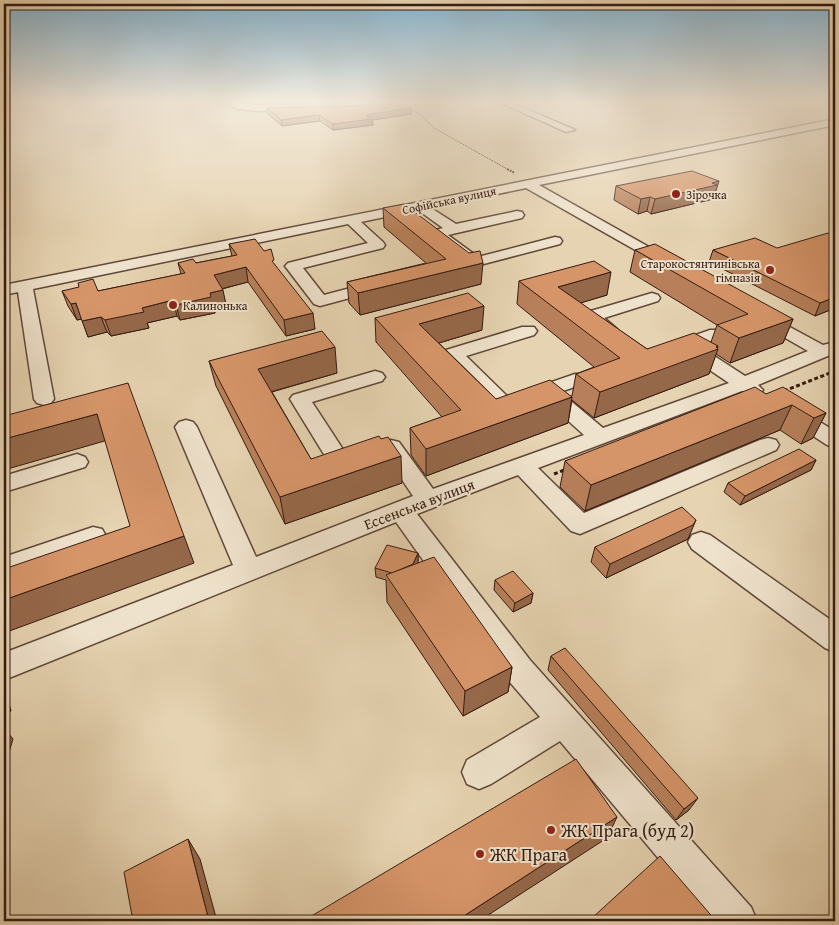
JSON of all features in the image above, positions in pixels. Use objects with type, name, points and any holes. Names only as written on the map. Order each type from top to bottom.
[{"type":"street","name":"Софійська вулиця","points":[[4,290],[352,221],[523,180],[710,145]]},
{"type":"street","points":[[523,180],[678,269]]},
{"type":"street","points":[[420,206],[454,229]]},
{"type":"street","points":[[517,215],[436,234],[476,262],[555,241]]},
{"type":"street","points":[[352,221],[378,245],[293,266],[320,301],[396,282]]},
{"type":"street","points":[[25,286],[44,398]]},
{"type":"street","points":[[618,337],[590,316],[652,298]]},
{"type":"street","points":[[746,308],[831,356]]},
{"type":"street","points":[[528,331],[453,354],[505,405],[582,378]]},
{"type":"street","points":[[662,352],[716,334]]},
{"type":"street","points":[[685,345],[743,384],[835,440]]},
{"type":"street","name":"Ессенська вулиця","points":[[4,667],[415,506],[529,473],[599,436],[743,384],[831,356]]},
{"type":"street","points":[[375,376],[300,399],[341,464],[399,445],[415,506],[519,670],[737,921]]},
{"type":"street","points":[[546,391],[599,436]]},
{"type":"street","points":[[186,427],[249,571]]},
{"type":"street","points":[[529,473],[580,525],[768,445]]},
{"type":"street","points":[[4,484],[77,462]]},
{"type":"street","points":[[4,567],[93,536]]},
{"type":"street","points":[[701,542],[835,639]]},
{"type":"street","points":[[478,772],[563,721]]},
{"type":"path","points":[[463,145],[523,180]]},
{"type":"path","points":[[771,401],[831,356]]},
{"type":"path","points":[[529,473],[573,467]]},
{"type":"building","points":[[692,171],[719,181],[712,183],[717,185],[655,199],[650,197],[641,199],[616,186]]},
{"type":"building","points":[[404,204],[469,253],[480,251],[483,263],[358,293],[347,282],[446,259],[383,208]]},
{"type":"building","points":[[828,233],[835,236],[835,297],[820,303],[713,250],[755,238],[777,248]]},
{"type":"building","points":[[255,239],[264,251],[271,249],[274,260],[272,261],[313,313],[284,320],[246,267],[214,275],[223,290],[210,293],[211,297],[176,305],[173,300],[142,308],[144,312],[105,320],[101,317],[82,321],[76,303],[71,304],[62,291],[79,287],[78,283],[93,279],[98,291],[185,273],[178,263],[193,259],[196,263],[237,255],[229,244]]},
{"type":"building","points":[[655,244],[793,319],[739,338],[717,325],[748,314],[635,250]]},
{"type":"building","points":[[594,261],[611,272],[558,287],[647,349],[694,333],[718,346],[716,347],[718,349],[600,392],[576,374],[620,358],[519,281]]},
{"type":"building","points":[[468,293],[484,306],[419,324],[496,399],[550,380],[572,397],[426,449],[410,428],[461,410],[375,318]]},
{"type":"building","points":[[322,331],[335,347],[258,369],[311,459],[379,436],[381,439],[388,437],[401,456],[280,497],[209,361]]},
{"type":"building","points":[[128,383],[184,536],[4,600],[4,569],[130,526],[97,414],[4,439],[4,416]]},
{"type":"building","points":[[755,387],[766,394],[783,387],[826,413],[814,418],[792,405],[591,485],[565,461]]},
{"type":"building","points":[[799,449],[816,460],[745,496],[728,483]]},
{"type":"building","points":[[682,507],[696,520],[693,525],[610,564],[595,547]]},
{"type":"building","points":[[387,545],[418,553],[413,564],[392,573],[375,568]]},
{"type":"building","points":[[434,557],[512,667],[465,691],[386,575]]},
{"type":"building","points":[[513,571],[533,593],[515,603],[495,580]]},
{"type":"building","points":[[565,648],[698,798],[684,809],[551,656]]},
{"type":"building","points":[[4,693],[7,707],[4,709]]},
{"type":"building","points":[[576,759],[617,817],[456,921],[303,921]]},
{"type":"building","points":[[188,839],[209,921],[133,921],[124,872]]},
{"type":"building","points":[[660,856],[716,921],[594,921],[592,918]]},
{"type":"place","name":"Зірочка","points":[[676,194]]},
{"type":"place","name":"Старокостянтинівська гімназія","points":[[770,270]]},
{"type":"place","name":"Калинонька","points":[[173,305]]},
{"type":"place","name":"ЖК Прага (буд 2)","points":[[551,830]]},
{"type":"place","name":"ЖК Прага","points":[[480,854]]}]
